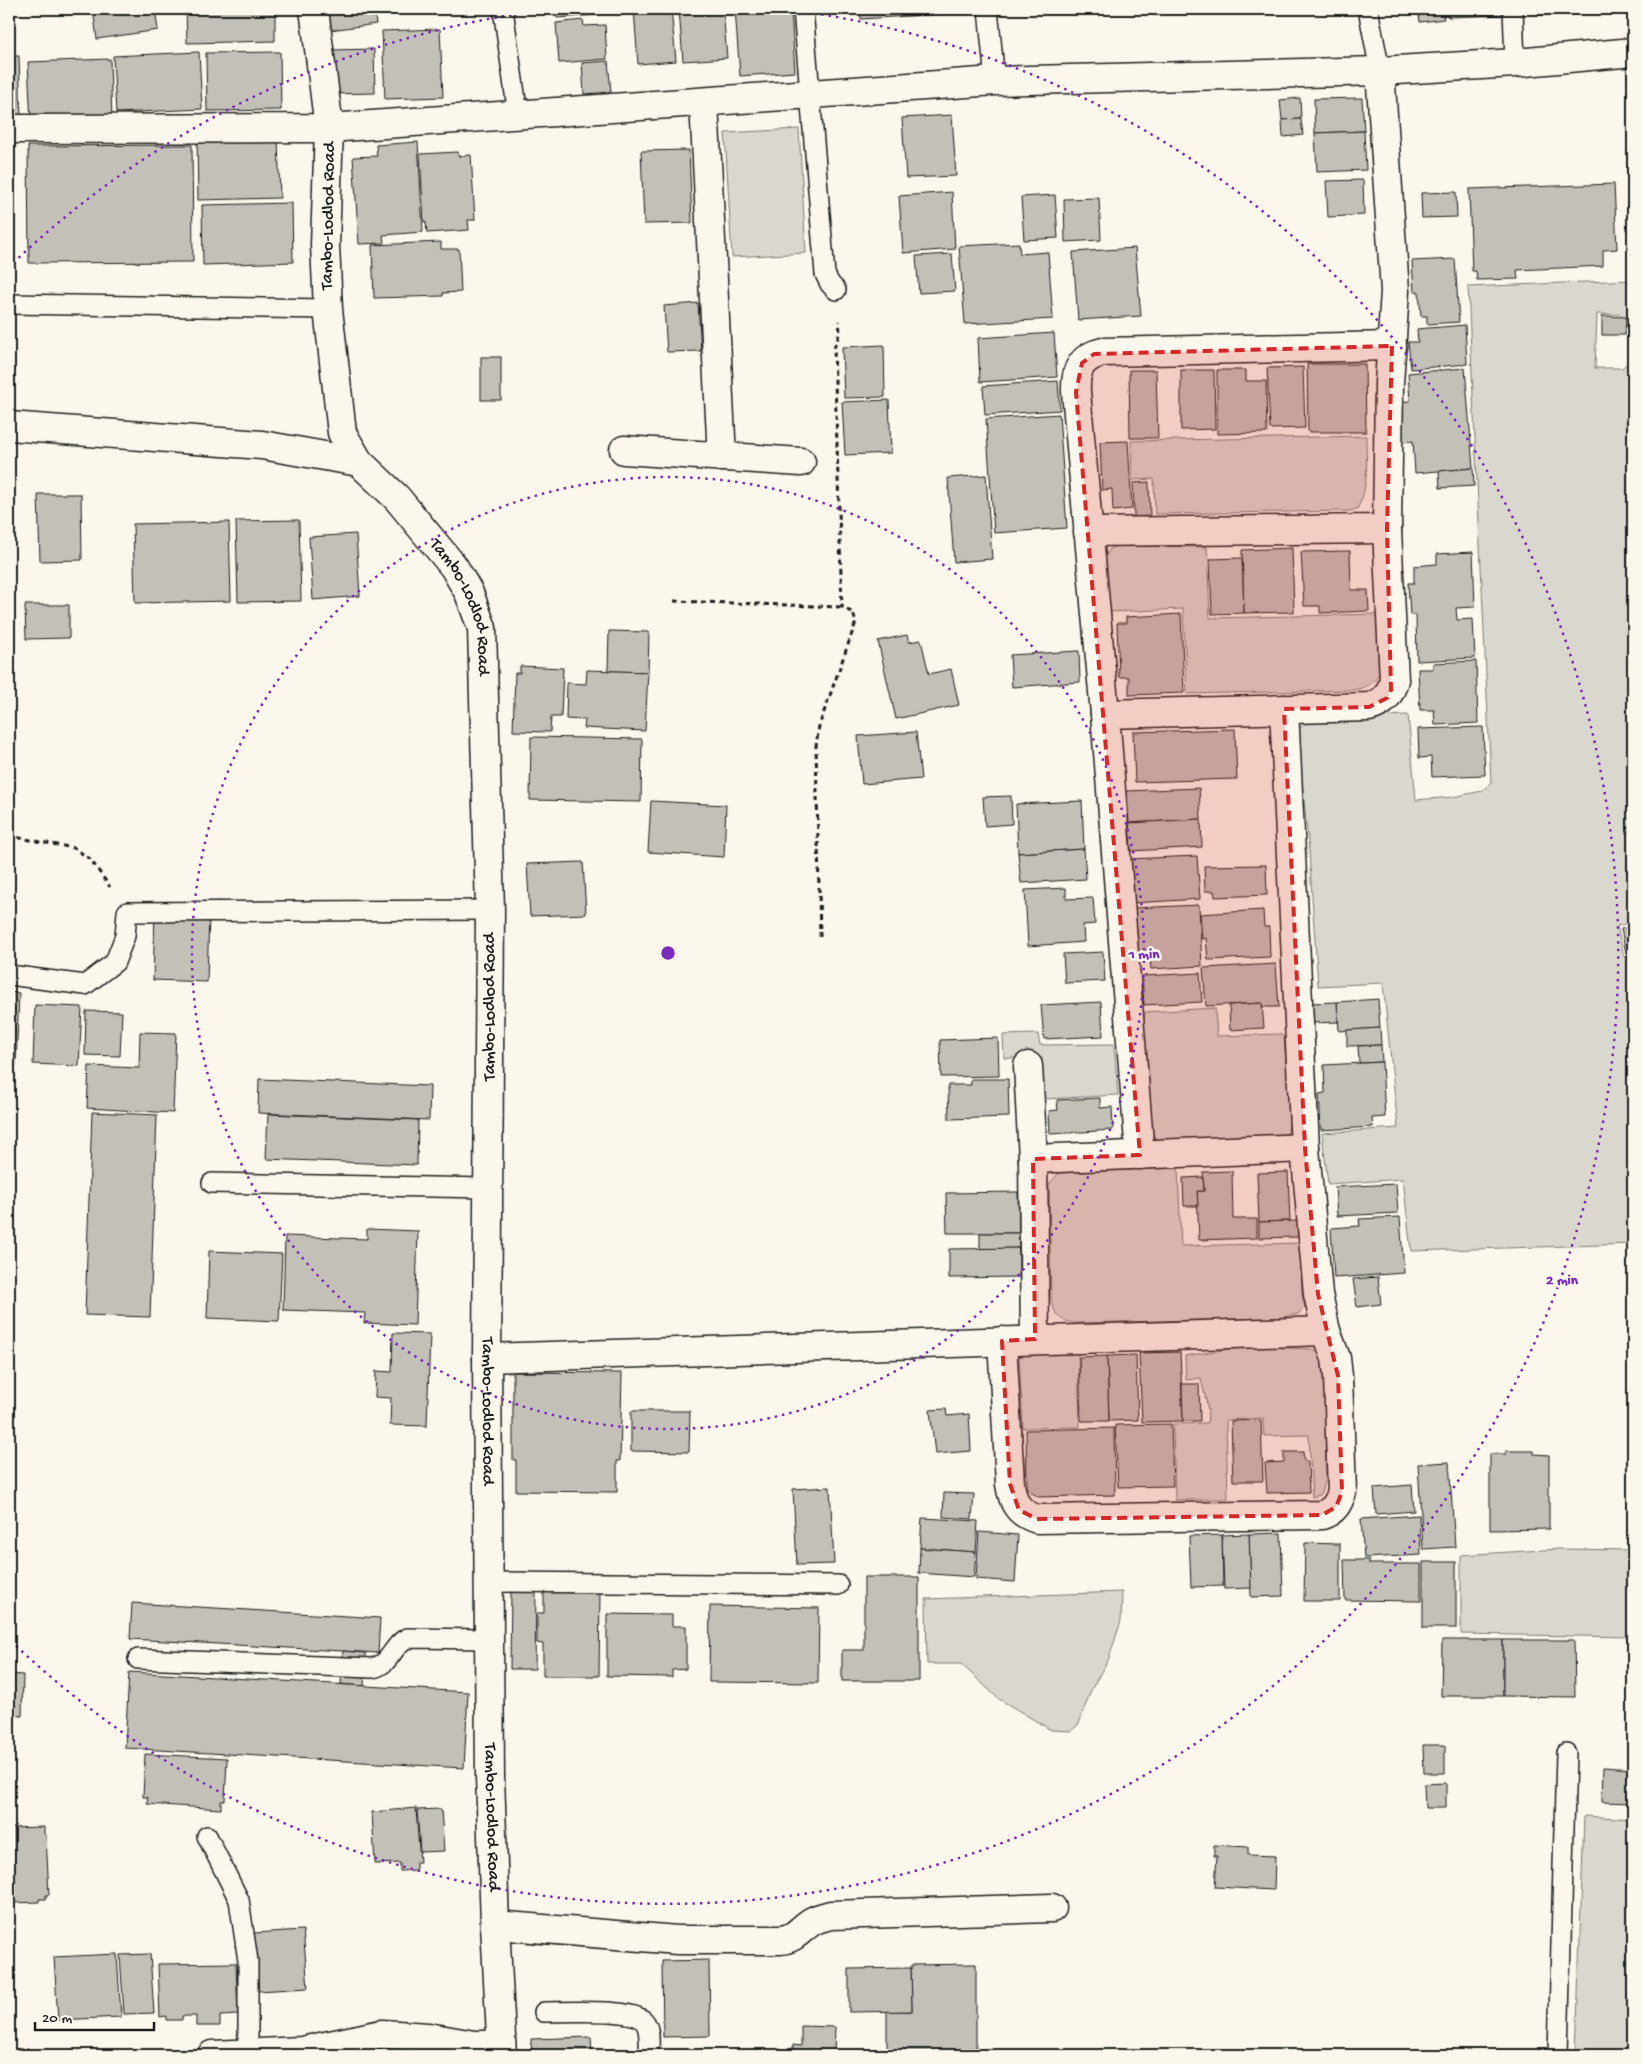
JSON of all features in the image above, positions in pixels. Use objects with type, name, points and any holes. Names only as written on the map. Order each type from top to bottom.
[{"type":"street","name":"Tambo-Lodlod Road","points":[[314,9],[330,128],[325,245],[328,309],[342,433],[360,462],[397,498],[454,567],[469,593],[482,628],[490,910],[487,1358],[488,1639],[495,1925],[502,2050]]},
{"type":"street","points":[[16,128],[330,128],[995,82],[1380,72],[1515,63],[1633,52]]},
{"type":"street","points":[[1106,714],[1369,707],[1378,705],[1387,698],[1394,680],[1387,529],[1389,384],[1395,291],[1380,72]]},
{"type":"street","points":[[704,102],[722,457]]},
{"type":"street","points":[[1140,1155],[1106,714],[1088,532],[1076,382],[1082,363],[1087,358],[1103,352],[1392,346]]},
{"type":"street","points":[[9,426],[262,445],[360,462]]},
{"type":"street","points":[[624,450],[801,462]]},
{"type":"street","points":[[1088,532],[1387,529]]},
{"type":"street","points":[[1002,1341],[1010,1484],[1015,1504],[1027,1516],[1037,1519],[1322,1515],[1336,1507],[1342,1492],[1338,1376],[1336,1358],[1326,1331],[1318,1294],[1305,1148],[1284,709]]},
{"type":"street","points":[[1028,1066],[1033,1160],[1035,1339]]},
{"type":"street","points":[[1033,1160],[1305,1148]]},
{"type":"street","points":[[487,1358],[1326,1331]]},
{"type":"street","points":[[495,1925],[684,1940],[780,1940],[793,1938],[814,1920],[831,1915],[1052,1908]]},
{"type":"street","points":[[212,2055],[248,2052],[302,2053],[382,2034],[428,2037],[502,2050]]},
{"type":"lane","points":[[503,9],[518,115]]},
{"type":"lane","points":[[803,9],[825,274],[830,284],[836,290]]},
{"type":"lane","points":[[988,9],[995,82]]},
{"type":"lane","points":[[1368,9],[1380,72]]},
{"type":"lane","points":[[1513,9],[1515,63]]},
{"type":"lane","points":[[9,304],[328,309]]},
{"type":"lane","points":[[9,975],[85,985],[115,962],[125,936],[127,912],[490,910]]},
{"type":"lane","points":[[212,1183],[488,1188]]},
{"type":"lane","points":[[488,1582],[838,1585]]},
{"type":"lane","points":[[138,1659],[372,1668],[383,1664],[398,1644],[407,1638],[488,1639]]},
{"type":"lane","points":[[1558,2055],[1566,1753]]},
{"type":"lane","points":[[207,1836],[239,1900],[248,1961],[248,2052]]},
{"type":"lane","points":[[544,2012],[624,2013],[640,2018],[647,2026],[649,2055]]},
{"type":"path","points":[[836,290],[840,332],[834,348],[842,607]]},
{"type":"path","points":[[674,601],[842,607],[853,613],[856,622],[818,726],[816,746],[820,937]]},
{"type":"path","points":[[9,836],[74,848],[90,858],[127,912]]},
{"type":"highlighted area","points":[[1392,346],[1387,529],[1391,690],[1387,698],[1369,707],[1284,709],[1305,1148],[1318,1294],[1338,1376],[1342,1492],[1336,1507],[1322,1515],[1037,1519],[1019,1510],[1010,1484],[1002,1341],[1035,1339],[1033,1159],[1140,1155],[1076,392],[1082,363],[1094,354]]},
{"type":"shaded area","points":[[799,129],[806,253],[732,257],[725,133]]},
{"type":"shaded area","points":[[1633,280],[1633,315],[1597,314],[1595,368],[1622,368],[1633,357],[1633,922],[1617,926],[1624,957],[1633,955],[1633,1244],[1411,1251],[1403,1179],[1328,1184],[1322,1133],[1398,1128],[1383,983],[1318,986],[1309,851],[1297,731],[1309,719],[1408,715],[1416,800],[1453,797],[1482,791],[1491,782],[1468,287]]},
{"type":"shaded area","points":[[1366,436],[1366,482],[1357,509],[1350,511],[1155,514],[1154,479],[1132,480],[1131,441]]},
{"type":"shaded area","points":[[1115,546],[1207,547],[1210,618],[1379,614],[1380,672],[1369,685],[1353,690],[1187,694],[1183,609],[1109,612],[1105,556]]},
{"type":"shaded area","points":[[1215,1008],[1217,1036],[1280,1034],[1284,1037],[1290,1114],[1288,1133],[1283,1135],[1160,1141],[1155,1138],[1150,1128],[1142,1033],[1145,1012]]},
{"type":"shaded area","points":[[1038,1034],[1040,1045],[1114,1044],[1118,1095],[1045,1099],[1042,1058],[1004,1058],[1003,1035]]},
{"type":"shaded area","points":[[1178,1168],[1181,1246],[1301,1243],[1302,1295],[1305,1307],[1298,1314],[1279,1318],[1077,1323],[1071,1323],[1062,1319],[1056,1313],[1051,1298],[1049,1184],[1059,1173]]},
{"type":"shaded area","points":[[1234,1348],[1311,1349],[1323,1356],[1325,1364],[1326,1479],[1320,1495],[1312,1497],[1309,1435],[1264,1436],[1263,1418],[1226,1420],[1228,1499],[1175,1500],[1173,1424],[1207,1423],[1208,1417],[1201,1378],[1186,1380],[1185,1356]]},
{"type":"shaded area","points":[[1078,1351],[1080,1427],[1023,1428],[1019,1356],[1022,1354]]},
{"type":"shaded area","points":[[1559,1549],[1633,1550],[1633,1637],[1461,1634],[1461,1555]]},
{"type":"shaded area","points":[[1122,1592],[1121,1621],[1109,1658],[1091,1690],[1079,1724],[1071,1731],[1051,1730],[999,1699],[961,1664],[927,1664],[926,1599]]},
{"type":"shaded area","points":[[1584,1816],[1633,1819],[1633,2055],[1576,2055]]},
{"type":"building","points":[[93,9],[155,9],[158,30],[97,39]]},
{"type":"building","points":[[186,9],[275,9],[275,41],[187,43]]},
{"type":"building","points":[[327,9],[374,9],[376,24],[330,30]]},
{"type":"building","points":[[557,9],[598,9],[598,15],[557,18]]},
{"type":"building","points":[[634,9],[671,9],[676,61],[638,64]]},
{"type":"building","points":[[679,9],[723,9],[727,58],[683,61]]},
{"type":"building","points":[[735,9],[791,9],[795,72],[740,76]]},
{"type":"building","points":[[860,9],[941,9],[942,14],[861,19]]},
{"type":"building","points":[[1418,9],[1442,9],[1444,19],[1420,22]]},
{"type":"building","points":[[1448,9],[1505,9],[1505,15],[1448,17]]},
{"type":"building","points":[[1536,9],[1616,9],[1616,12],[1537,15]]},
{"type":"building","points":[[583,20],[584,26],[605,25],[607,59],[559,63],[556,23]]},
{"type":"building","points":[[440,29],[443,97],[385,99],[382,31]]},
{"type":"building","points":[[374,49],[375,93],[333,94],[331,50]]},
{"type":"building","points":[[199,52],[202,109],[116,113],[113,56]]},
{"type":"building","points":[[280,52],[281,110],[207,111],[206,53]]},
{"type":"building","points":[[9,56],[19,56],[21,120],[9,120]]},
{"type":"building","points":[[110,59],[112,121],[31,123],[28,62]]},
{"type":"building","points":[[608,61],[611,92],[584,94],[582,63]]},
{"type":"building","points":[[1300,98],[1301,119],[1282,120],[1280,100]]},
{"type":"building","points":[[1362,98],[1364,131],[1315,133],[1314,99]]},
{"type":"building","points":[[952,115],[956,176],[906,178],[902,118]]},
{"type":"building","points":[[1301,119],[1303,135],[1283,137],[1282,120]]},
{"type":"building","points":[[1364,131],[1366,170],[1317,172],[1315,133]]},
{"type":"building","points":[[278,138],[280,198],[198,200],[197,139]]},
{"type":"building","points":[[418,142],[423,232],[383,235],[384,243],[359,244],[353,157],[377,156],[376,145]]},
{"type":"building","points":[[192,145],[193,262],[29,263],[28,146]]},
{"type":"building","points":[[689,150],[692,223],[644,224],[641,151]]},
{"type":"building","points":[[458,152],[458,156],[471,155],[475,220],[468,220],[469,230],[427,233],[426,222],[424,222],[420,154]]},
{"type":"building","points":[[1363,180],[1364,215],[1328,217],[1326,181]]},
{"type":"building","points":[[1614,184],[1617,249],[1603,250],[1603,266],[1517,270],[1518,279],[1477,280],[1476,271],[1472,271],[1469,189]]},
{"type":"building","points":[[952,192],[955,249],[903,253],[899,196]]},
{"type":"building","points":[[1456,192],[1457,217],[1422,218],[1421,193]]},
{"type":"building","points":[[1055,195],[1058,238],[1024,240],[1021,197]]},
{"type":"building","points":[[1099,198],[1101,240],[1065,242],[1064,199]]},
{"type":"building","points":[[292,203],[293,262],[203,265],[202,205]]},
{"type":"building","points":[[441,242],[441,249],[459,249],[461,292],[443,293],[443,296],[374,298],[372,245]]},
{"type":"building","points":[[1019,243],[1020,254],[1048,252],[1053,319],[965,324],[959,246]]},
{"type":"building","points":[[1135,248],[1141,316],[1078,320],[1073,252]]},
{"type":"building","points":[[952,254],[955,291],[919,293],[916,256]]},
{"type":"building","points":[[1455,259],[1459,322],[1427,324],[1427,316],[1421,316],[1419,292],[1414,292],[1412,261]]},
{"type":"building","points":[[698,303],[701,351],[667,352],[664,306]]},
{"type":"building","points":[[1602,316],[1626,317],[1625,335],[1602,335]]},
{"type":"building","points":[[1465,325],[1467,364],[1411,369],[1408,342],[1418,342],[1417,329]]},
{"type":"building","points":[[1054,333],[1057,377],[980,382],[978,338]]},
{"type":"building","points":[[884,345],[885,397],[844,398],[842,347]]},
{"type":"building","points":[[481,357],[501,357],[501,400],[481,400]]},
{"type":"building","points":[[1307,364],[1365,364],[1366,432],[1308,432]]},
{"type":"building","points":[[1303,367],[1305,428],[1270,429],[1267,368]]},
{"type":"building","points":[[1465,368],[1473,468],[1415,473],[1413,441],[1402,442],[1399,402],[1410,401],[1408,373]]},
{"type":"building","points":[[1129,370],[1156,370],[1158,438],[1130,438]]},
{"type":"building","points":[[1181,370],[1214,370],[1215,429],[1181,430]]},
{"type":"building","points":[[1217,370],[1246,370],[1246,381],[1266,381],[1267,433],[1217,434]]},
{"type":"building","points":[[1058,381],[1060,410],[985,415],[983,386]]},
{"type":"building","points":[[889,400],[891,453],[845,455],[842,402]]},
{"type":"building","points":[[1059,414],[1067,528],[994,533],[986,419]]},
{"type":"building","points":[[1128,441],[1132,509],[1113,511],[1112,489],[1102,490],[1100,442]]},
{"type":"building","points":[[1473,468],[1474,486],[1440,488],[1439,471]]},
{"type":"building","points":[[986,475],[992,559],[954,562],[948,478]]},
{"type":"building","points":[[1149,482],[1150,516],[1134,517],[1133,483]]},
{"type":"building","points":[[38,494],[81,494],[82,560],[40,561]]},
{"type":"building","points":[[299,520],[301,601],[238,602],[236,521]]},
{"type":"building","points":[[229,522],[231,601],[135,603],[133,524]]},
{"type":"building","points":[[356,534],[360,596],[313,600],[309,537]]},
{"type":"building","points":[[1292,548],[1294,612],[1244,613],[1242,550]]},
{"type":"building","points":[[1350,551],[1351,590],[1368,590],[1369,611],[1320,613],[1320,606],[1304,606],[1301,552]]},
{"type":"building","points":[[1473,552],[1475,607],[1456,608],[1457,620],[1473,619],[1475,658],[1417,661],[1416,615],[1410,615],[1408,583],[1414,583],[1414,566],[1437,564],[1437,554]]},
{"type":"building","points":[[1242,558],[1244,613],[1212,614],[1210,559]]},
{"type":"building","points":[[25,605],[69,605],[69,638],[26,639]]},
{"type":"building","points":[[1181,614],[1184,693],[1129,695],[1129,677],[1119,677],[1117,623],[1126,623],[1126,617]]},
{"type":"building","points":[[609,631],[649,632],[648,672],[608,671]]},
{"type":"building","points":[[907,635],[909,642],[921,640],[929,674],[951,669],[959,705],[896,719],[878,641]]},
{"type":"building","points":[[1079,651],[1080,682],[1012,687],[1010,655]]},
{"type":"building","points":[[1476,661],[1478,723],[1435,725],[1434,710],[1420,710],[1418,669],[1433,669],[1433,663]]},
{"type":"building","points":[[520,666],[563,668],[561,717],[551,717],[550,732],[513,731],[515,673],[520,673]]},
{"type":"building","points":[[587,670],[648,672],[645,731],[584,728],[585,720],[566,719],[567,683],[586,684]]},
{"type":"building","points":[[1483,727],[1485,775],[1432,777],[1431,757],[1419,758],[1418,729]]},
{"type":"building","points":[[1235,729],[1237,779],[1135,782],[1133,732]]},
{"type":"building","points":[[916,732],[921,779],[862,784],[858,736]]},
{"type":"building","points":[[531,737],[642,739],[641,802],[530,800]]},
{"type":"building","points":[[1199,788],[1201,819],[1129,823],[1127,791]]},
{"type":"building","points":[[1011,796],[1012,824],[985,826],[983,797]]},
{"type":"building","points":[[651,801],[726,805],[724,857],[648,852]]},
{"type":"building","points":[[1082,801],[1084,849],[1018,853],[1016,804]]},
{"type":"building","points":[[1201,819],[1202,847],[1131,851],[1129,823]]},
{"type":"building","points":[[1084,849],[1086,879],[1021,883],[1018,853]]},
{"type":"building","points":[[1197,856],[1200,899],[1132,903],[1129,859]]},
{"type":"building","points":[[583,862],[586,914],[530,916],[527,864]]},
{"type":"building","points":[[1266,865],[1267,895],[1215,897],[1214,891],[1205,891],[1204,866]]},
{"type":"building","points":[[1066,888],[1066,899],[1093,898],[1095,924],[1083,925],[1084,942],[1028,946],[1025,890]]},
{"type":"building","points":[[1199,905],[1202,966],[1151,969],[1149,952],[1137,953],[1134,908]]},
{"type":"building","points":[[1263,910],[1264,927],[1269,927],[1270,957],[1208,960],[1206,938],[1202,939],[1200,914]]},
{"type":"building","points":[[155,912],[209,915],[207,982],[153,980]]},
{"type":"building","points":[[1633,926],[1633,951],[1626,953],[1621,929]]},
{"type":"building","points":[[1103,952],[1105,981],[1065,983],[1063,954]]},
{"type":"building","points":[[1276,964],[1279,1007],[1263,1007],[1262,1003],[1206,1006],[1203,968]]},
{"type":"building","points":[[1200,973],[1202,1002],[1144,1005],[1142,976]]},
{"type":"building","points":[[9,992],[19,993],[16,1066],[9,1065]]},
{"type":"building","points":[[1378,999],[1380,1028],[1339,1031],[1337,1002]]},
{"type":"building","points":[[1101,1002],[1103,1036],[1044,1039],[1041,1005]]},
{"type":"building","points":[[1337,1002],[1338,1022],[1312,1023],[1311,1003]]},
{"type":"building","points":[[1262,1003],[1264,1028],[1230,1030],[1229,1005]]},
{"type":"building","points":[[35,1005],[82,1007],[79,1066],[33,1064]]},
{"type":"building","points":[[86,1011],[122,1012],[120,1056],[85,1055]]},
{"type":"building","points":[[1380,1028],[1381,1045],[1347,1046],[1347,1030]]},
{"type":"building","points":[[140,1032],[176,1033],[173,1113],[87,1108],[89,1066],[139,1068]]},
{"type":"building","points":[[998,1038],[999,1076],[941,1077],[940,1040]]},
{"type":"building","points":[[1381,1045],[1382,1062],[1359,1063],[1358,1046]]},
{"type":"building","points":[[1382,1062],[1385,1117],[1372,1118],[1373,1127],[1321,1130],[1319,1094],[1325,1093],[1324,1065]]},
{"type":"building","points":[[259,1079],[430,1086],[429,1120],[258,1113]]},
{"type":"building","points":[[971,1079],[1008,1079],[1009,1117],[949,1119],[948,1085],[971,1085]]},
{"type":"building","points":[[1100,1098],[1100,1108],[1112,1107],[1113,1130],[1050,1134],[1049,1111],[1058,1110],[1057,1100]]},
{"type":"building","points":[[92,1112],[157,1115],[150,1317],[85,1315]]},
{"type":"building","points":[[268,1114],[418,1120],[417,1165],[266,1159]]},
{"type":"building","points":[[1232,1171],[1233,1219],[1257,1219],[1257,1238],[1199,1240],[1197,1191],[1204,1191],[1203,1172]]},
{"type":"building","points":[[1288,1172],[1290,1221],[1259,1222],[1257,1173]]},
{"type":"building","points":[[1203,1177],[1204,1191],[1197,1191],[1198,1206],[1184,1206],[1183,1178]]},
{"type":"building","points":[[1396,1184],[1398,1213],[1337,1216],[1335,1187]]},
{"type":"building","points":[[1018,1192],[1019,1233],[947,1233],[946,1193]]},
{"type":"building","points":[[1400,1217],[1404,1273],[1334,1278],[1331,1228],[1360,1226],[1359,1219]]},
{"type":"building","points":[[1298,1221],[1298,1237],[1259,1238],[1259,1222]]},
{"type":"building","points":[[367,1229],[418,1231],[415,1325],[364,1323],[365,1313],[283,1310],[285,1236],[367,1239]]},
{"type":"building","points":[[980,1233],[1019,1233],[1019,1248],[980,1249]]},
{"type":"building","points":[[1019,1248],[1019,1277],[949,1278],[949,1249]]},
{"type":"building","points":[[209,1251],[282,1254],[279,1321],[207,1318]]},
{"type":"building","points":[[1378,1277],[1381,1304],[1357,1307],[1353,1279]]},
{"type":"building","points":[[393,1333],[430,1334],[427,1426],[390,1425],[391,1398],[375,1397],[376,1371],[392,1372]]},
{"type":"building","points":[[1180,1352],[1183,1421],[1142,1422],[1139,1353]]},
{"type":"building","points":[[1136,1355],[1138,1420],[1109,1421],[1107,1356]]},
{"type":"building","points":[[1107,1356],[1109,1421],[1081,1421],[1079,1357]]},
{"type":"building","points":[[513,1372],[622,1373],[620,1461],[617,1461],[617,1492],[516,1491],[516,1460],[513,1460]]},
{"type":"building","points":[[1182,1384],[1199,1384],[1200,1421],[1183,1421]]},
{"type":"building","points":[[946,1409],[947,1416],[969,1414],[971,1451],[935,1454],[930,1410]]},
{"type":"building","points":[[631,1411],[690,1411],[689,1452],[631,1451]]},
{"type":"building","points":[[1261,1420],[1263,1481],[1233,1481],[1231,1421]]},
{"type":"building","points":[[1171,1424],[1173,1486],[1118,1487],[1115,1425]]},
{"type":"building","points":[[1114,1428],[1115,1495],[1038,1497],[1027,1489],[1026,1430]]},
{"type":"building","points":[[1506,1451],[1534,1451],[1534,1454],[1549,1455],[1549,1529],[1490,1530],[1490,1454],[1506,1454]]},
{"type":"building","points":[[1284,1452],[1303,1452],[1304,1461],[1308,1461],[1309,1492],[1267,1493],[1265,1463],[1284,1462]]},
{"type":"building","points":[[1449,1462],[1455,1547],[1423,1549],[1418,1464]]},
{"type":"building","points":[[1412,1485],[1414,1511],[1376,1514],[1374,1488]]},
{"type":"building","points":[[830,1487],[834,1564],[797,1565],[793,1489]]},
{"type":"building","points":[[944,1493],[974,1494],[972,1519],[943,1517]]},
{"type":"building","points":[[1419,1515],[1421,1555],[1364,1558],[1361,1519]]},
{"type":"building","points":[[922,1518],[978,1521],[976,1552],[920,1548]]},
{"type":"building","points":[[979,1532],[1018,1535],[1015,1582],[976,1579]]},
{"type":"building","points":[[1281,1533],[1283,1596],[1251,1597],[1249,1534]]},
{"type":"building","points":[[1249,1534],[1251,1588],[1224,1589],[1222,1535]]},
{"type":"building","points":[[1222,1535],[1223,1586],[1191,1587],[1189,1536]]},
{"type":"building","points":[[1305,1543],[1340,1544],[1340,1601],[1304,1601]]},
{"type":"building","points":[[920,1548],[976,1552],[974,1577],[919,1573]]},
{"type":"building","points":[[1344,1560],[1369,1560],[1369,1564],[1421,1564],[1421,1601],[1345,1600]]},
{"type":"building","points":[[1423,1562],[1456,1562],[1456,1628],[1423,1628]]},
{"type":"building","points":[[864,1577],[919,1577],[919,1681],[842,1681],[842,1650],[864,1650]]},
{"type":"building","points":[[511,1590],[536,1590],[535,1669],[510,1669]]},
{"type":"building","points":[[544,1590],[600,1590],[599,1676],[543,1676],[543,1644],[537,1643],[537,1613],[544,1613]]},
{"type":"building","points":[[132,1603],[380,1618],[378,1653],[130,1639]]},
{"type":"building","points":[[710,1606],[819,1608],[818,1683],[709,1682]]},
{"type":"building","points":[[607,1614],[672,1615],[672,1626],[686,1626],[686,1669],[672,1670],[672,1677],[607,1676]]},
{"type":"building","points":[[1442,1640],[1503,1640],[1503,1696],[1441,1696]]},
{"type":"building","points":[[1503,1640],[1574,1640],[1575,1697],[1503,1696]]},
{"type":"building","points":[[343,1651],[366,1653],[364,1686],[341,1684]]},
{"type":"building","points":[[129,1672],[468,1692],[464,1768],[125,1748]]},
{"type":"building","points":[[9,1674],[23,1675],[22,1716],[9,1715]]},
{"type":"building","points":[[1423,1745],[1445,1745],[1445,1773],[1424,1773]]},
{"type":"building","points":[[145,1754],[227,1758],[225,1801],[221,1801],[221,1809],[147,1804],[148,1797],[143,1797]]},
{"type":"building","points":[[1603,1767],[1633,1769],[1633,1803],[1602,1802]]},
{"type":"building","points":[[1446,1783],[1446,1808],[1425,1808],[1424,1784]]},
{"type":"building","points":[[416,1808],[420,1862],[416,1862],[416,1870],[400,1871],[400,1863],[375,1864],[372,1812]]},
{"type":"building","points":[[441,1809],[444,1851],[420,1852],[417,1810]]},
{"type":"building","points":[[44,1827],[49,1895],[46,1895],[46,1899],[39,1899],[39,1902],[12,1903],[9,1900],[9,1828]]},
{"type":"building","points":[[1214,1845],[1248,1847],[1248,1855],[1275,1856],[1274,1890],[1215,1887],[1217,1856],[1214,1856]]},
{"type":"building","points":[[303,1930],[308,1988],[258,1991],[254,1933]]},
{"type":"building","points":[[117,1954],[121,2017],[58,2020],[54,1957]]},
{"type":"building","points":[[150,1954],[154,2013],[124,2014],[120,1955]]},
{"type":"building","points":[[709,1960],[710,2036],[663,2037],[662,1961]]},
{"type":"building","points":[[236,1963],[238,2015],[220,2016],[220,2026],[196,2026],[196,2016],[182,2016],[182,2020],[166,2020],[166,2016],[160,2017],[158,1964]]},
{"type":"building","points":[[976,1964],[976,2055],[887,2055],[887,2011],[912,2011],[911,1965]]},
{"type":"building","points":[[911,1968],[912,2011],[849,2012],[849,1969]]},
{"type":"building","points":[[801,2026],[835,2027],[834,2055],[793,2055],[793,2045],[801,2046]]},
{"type":"building","points":[[591,2037],[592,2055],[532,2055],[531,2039]]}]
